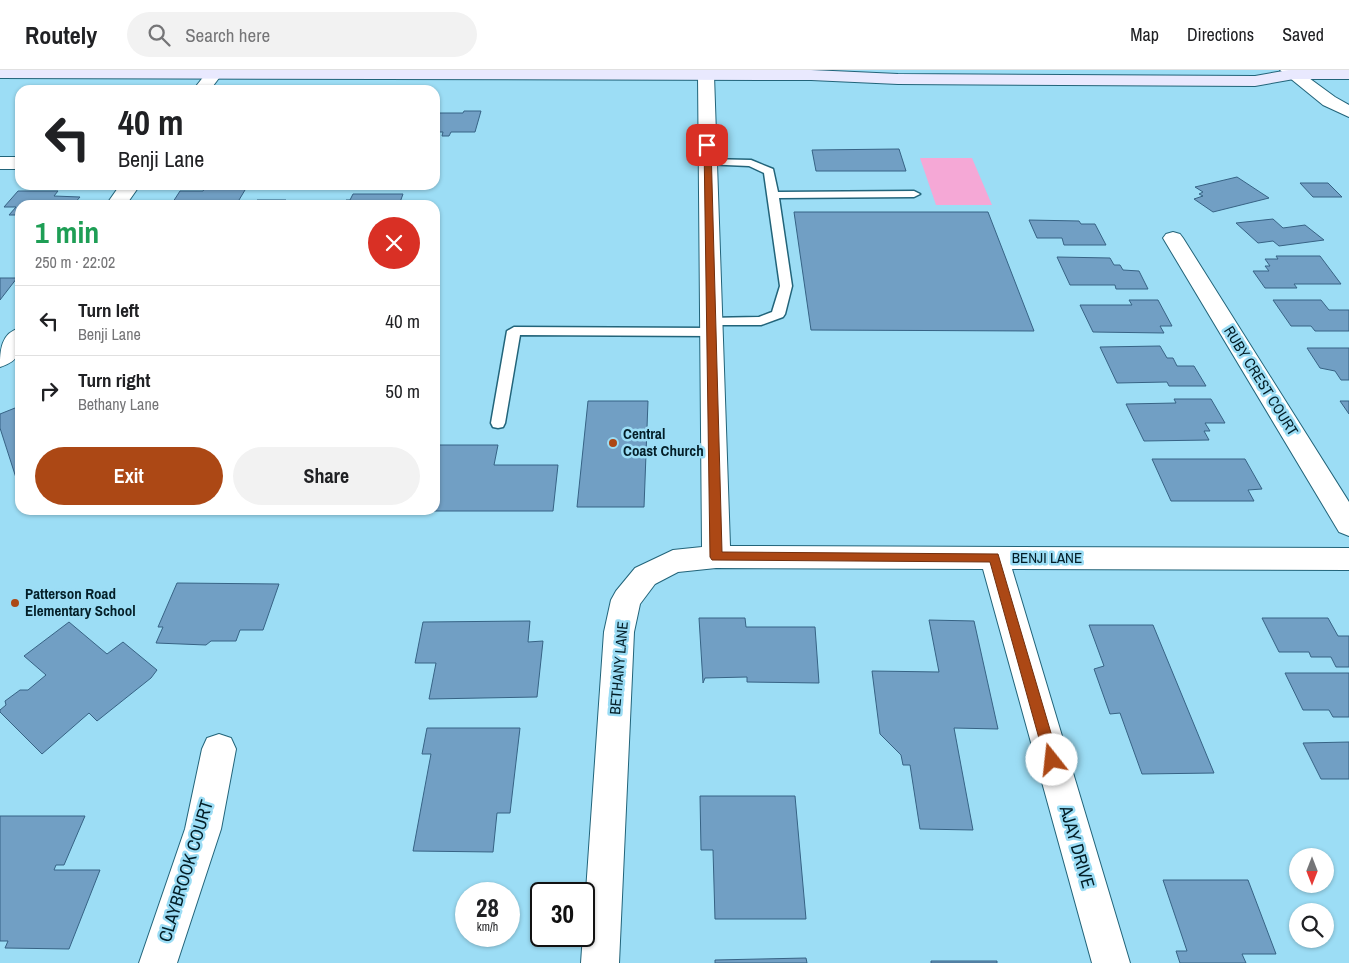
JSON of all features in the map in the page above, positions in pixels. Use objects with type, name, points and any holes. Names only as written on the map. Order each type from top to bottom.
[{"type":"main road","points":[[811,75],[841,70]]},
{"type":"main road","points":[[1268,70],[1349,74]]},
{"type":"main road","points":[[0,73],[811,75],[898,79],[1255,81],[1291,72]]},
{"type":"street","points":[[1291,72],[1349,112]]},
{"type":"street","points":[[206,85],[214,74]]},
{"type":"street","points":[[706,75],[716,557]]},
{"type":"street","points":[[0,163],[15,164]]},
{"type":"street","name":"RUBY CREST COURT","points":[[1173,238],[1349,524]]},
{"type":"street","points":[[0,359],[15,342]]},
{"type":"street","name":"BENJI LANE","points":[[716,557],[1349,559]]},
{"type":"street","name":"BETHANY LANE","points":[[600,963],[619,632],[626,600],[645,576],[673,561],[716,557]]},
{"type":"street","name":"AJAY DRIVE","points":[[994,558],[1111,963]]},
{"type":"street","name":"CLAYBROOK COURT","points":[[158,963],[203,829],[219,749]]},
{"type":"lane","points":[[498,424],[514,331],[711,326],[761,321],[778,314],[786,286],[769,171],[751,163],[707,162]]},
{"type":"lane","points":[[772,195],[914,194]]},
{"type":"shaded area","points":[[920,158],[972,158],[992,205],[936,205]]},
{"type":"building","points":[[464,111],[481,111],[475,132],[451,132],[449,136],[442,136],[443,132],[440,132],[440,113],[463,113]]},
{"type":"building","points":[[899,149],[906,171],[816,171],[812,150]]},
{"type":"building","points":[[1237,177],[1269,198],[1213,212],[1194,199],[1203,196],[1199,194],[1203,192],[1195,187]]},
{"type":"building","points":[[1300,183],[1328,183],[1342,197],[1313,197]]},
{"type":"building","points":[[245,190],[239,200],[174,200],[180,191]]},
{"type":"building","points":[[18,191],[58,191],[54,196],[80,197],[77,200],[15,200],[15,207],[4,207]]},
{"type":"building","points":[[353,194],[403,194],[401,200],[350,200]]},
{"type":"building","points":[[15,208],[15,215],[9,215]]},
{"type":"building","points":[[794,212],[988,212],[1034,331],[811,330]]},
{"type":"building","points":[[1273,219],[1283,228],[1305,225],[1324,240],[1279,246],[1273,241],[1258,243],[1236,223]]},
{"type":"building","points":[[1029,220],[1079,221],[1081,224],[1095,224],[1106,245],[1064,245],[1062,238],[1037,238]]},
{"type":"building","points":[[1276,256],[1320,256],[1341,284],[1294,284],[1297,288],[1265,288],[1253,271],[1269,271],[1265,266],[1270,266],[1265,259],[1278,259]]},
{"type":"building","points":[[1057,257],[1110,258],[1114,265],[1120,265],[1123,270],[1139,271],[1148,289],[1116,289],[1115,285],[1070,285]]},
{"type":"building","points":[[0,278],[15,278],[15,281],[0,300]]},
{"type":"building","points":[[1129,300],[1158,300],[1172,326],[1160,326],[1164,333],[1093,332],[1080,305],[1132,305]]},
{"type":"building","points":[[1273,300],[1321,300],[1329,310],[1349,310],[1349,331],[1315,331],[1311,326],[1291,326]]},
{"type":"building","points":[[1160,346],[1167,358],[1173,358],[1177,366],[1194,366],[1206,386],[1169,386],[1167,382],[1117,383],[1100,347]]},
{"type":"building","points":[[1307,348],[1349,348],[1349,380],[1341,380],[1335,371],[1320,368]]},
{"type":"building","points":[[1174,399],[1211,399],[1225,423],[1205,423],[1210,431],[1204,431],[1209,440],[1144,441],[1126,404],[1176,403]]},
{"type":"building","points":[[588,401],[648,401],[644,507],[577,507]]},
{"type":"building","points":[[1340,401],[1349,401],[1349,414]]},
{"type":"building","points":[[15,408],[15,475],[0,428],[0,414]]},
{"type":"building","points":[[440,445],[498,445],[494,465],[558,465],[553,511],[440,511]]},
{"type":"building","points":[[1152,459],[1245,459],[1262,489],[1248,490],[1254,501],[1171,501]]},
{"type":"building","points":[[177,583],[279,584],[263,630],[240,630],[236,641],[211,641],[206,645],[156,643],[163,627],[158,627]]},
{"type":"building","points":[[699,618],[745,618],[746,627],[815,627],[819,683],[747,682],[747,677],[705,678],[703,683]]},
{"type":"building","points":[[1262,618],[1328,618],[1338,636],[1349,636],[1349,667],[1336,667],[1331,657],[1311,657],[1309,652],[1279,652]]},
{"type":"building","points":[[929,620],[974,621],[998,729],[954,728],[973,830],[920,829],[910,765],[903,765],[901,755],[880,734],[872,671],[939,672]]},
{"type":"building","points":[[530,621],[528,642],[543,641],[537,697],[429,699],[436,663],[415,663],[423,622]]},
{"type":"building","points":[[69,622],[107,654],[123,642],[157,670],[151,678],[97,721],[89,713],[42,754],[0,710],[6,705],[5,701],[20,690],[28,690],[46,675],[24,656]]},
{"type":"building","points":[[1089,625],[1153,625],[1214,773],[1142,774],[1120,713],[1110,714],[1094,669],[1104,666]]},
{"type":"building","points":[[1285,673],[1349,673],[1349,717],[1333,717],[1329,710],[1303,710]]},
{"type":"building","points":[[427,728],[520,728],[510,813],[497,813],[493,852],[413,851],[431,754],[422,754]]},
{"type":"building","points":[[1349,742],[1349,779],[1321,779],[1303,743]]},
{"type":"building","points":[[700,796],[795,796],[806,919],[715,919],[713,850],[701,850]]},
{"type":"building","points":[[0,816],[85,816],[64,865],[56,865],[54,870],[100,870],[69,949],[5,948],[8,941],[0,941]]},
{"type":"building","points":[[1163,880],[1248,880],[1276,954],[1242,954],[1246,963],[1180,963],[1176,951],[1187,951]]},
{"type":"building","points":[[806,958],[807,963],[715,963],[715,960]]},
{"type":"building","points":[[931,961],[997,961],[997,963],[931,963]]},
{"type":"place","name":"Central Coast Church","points":[[613,443]]},
{"type":"place","name":"Patterson Road Elementary School","points":[[15,603]]},
{"type":"route","points":[[707,145],[716,557],[994,558],[1052,760]]}]
